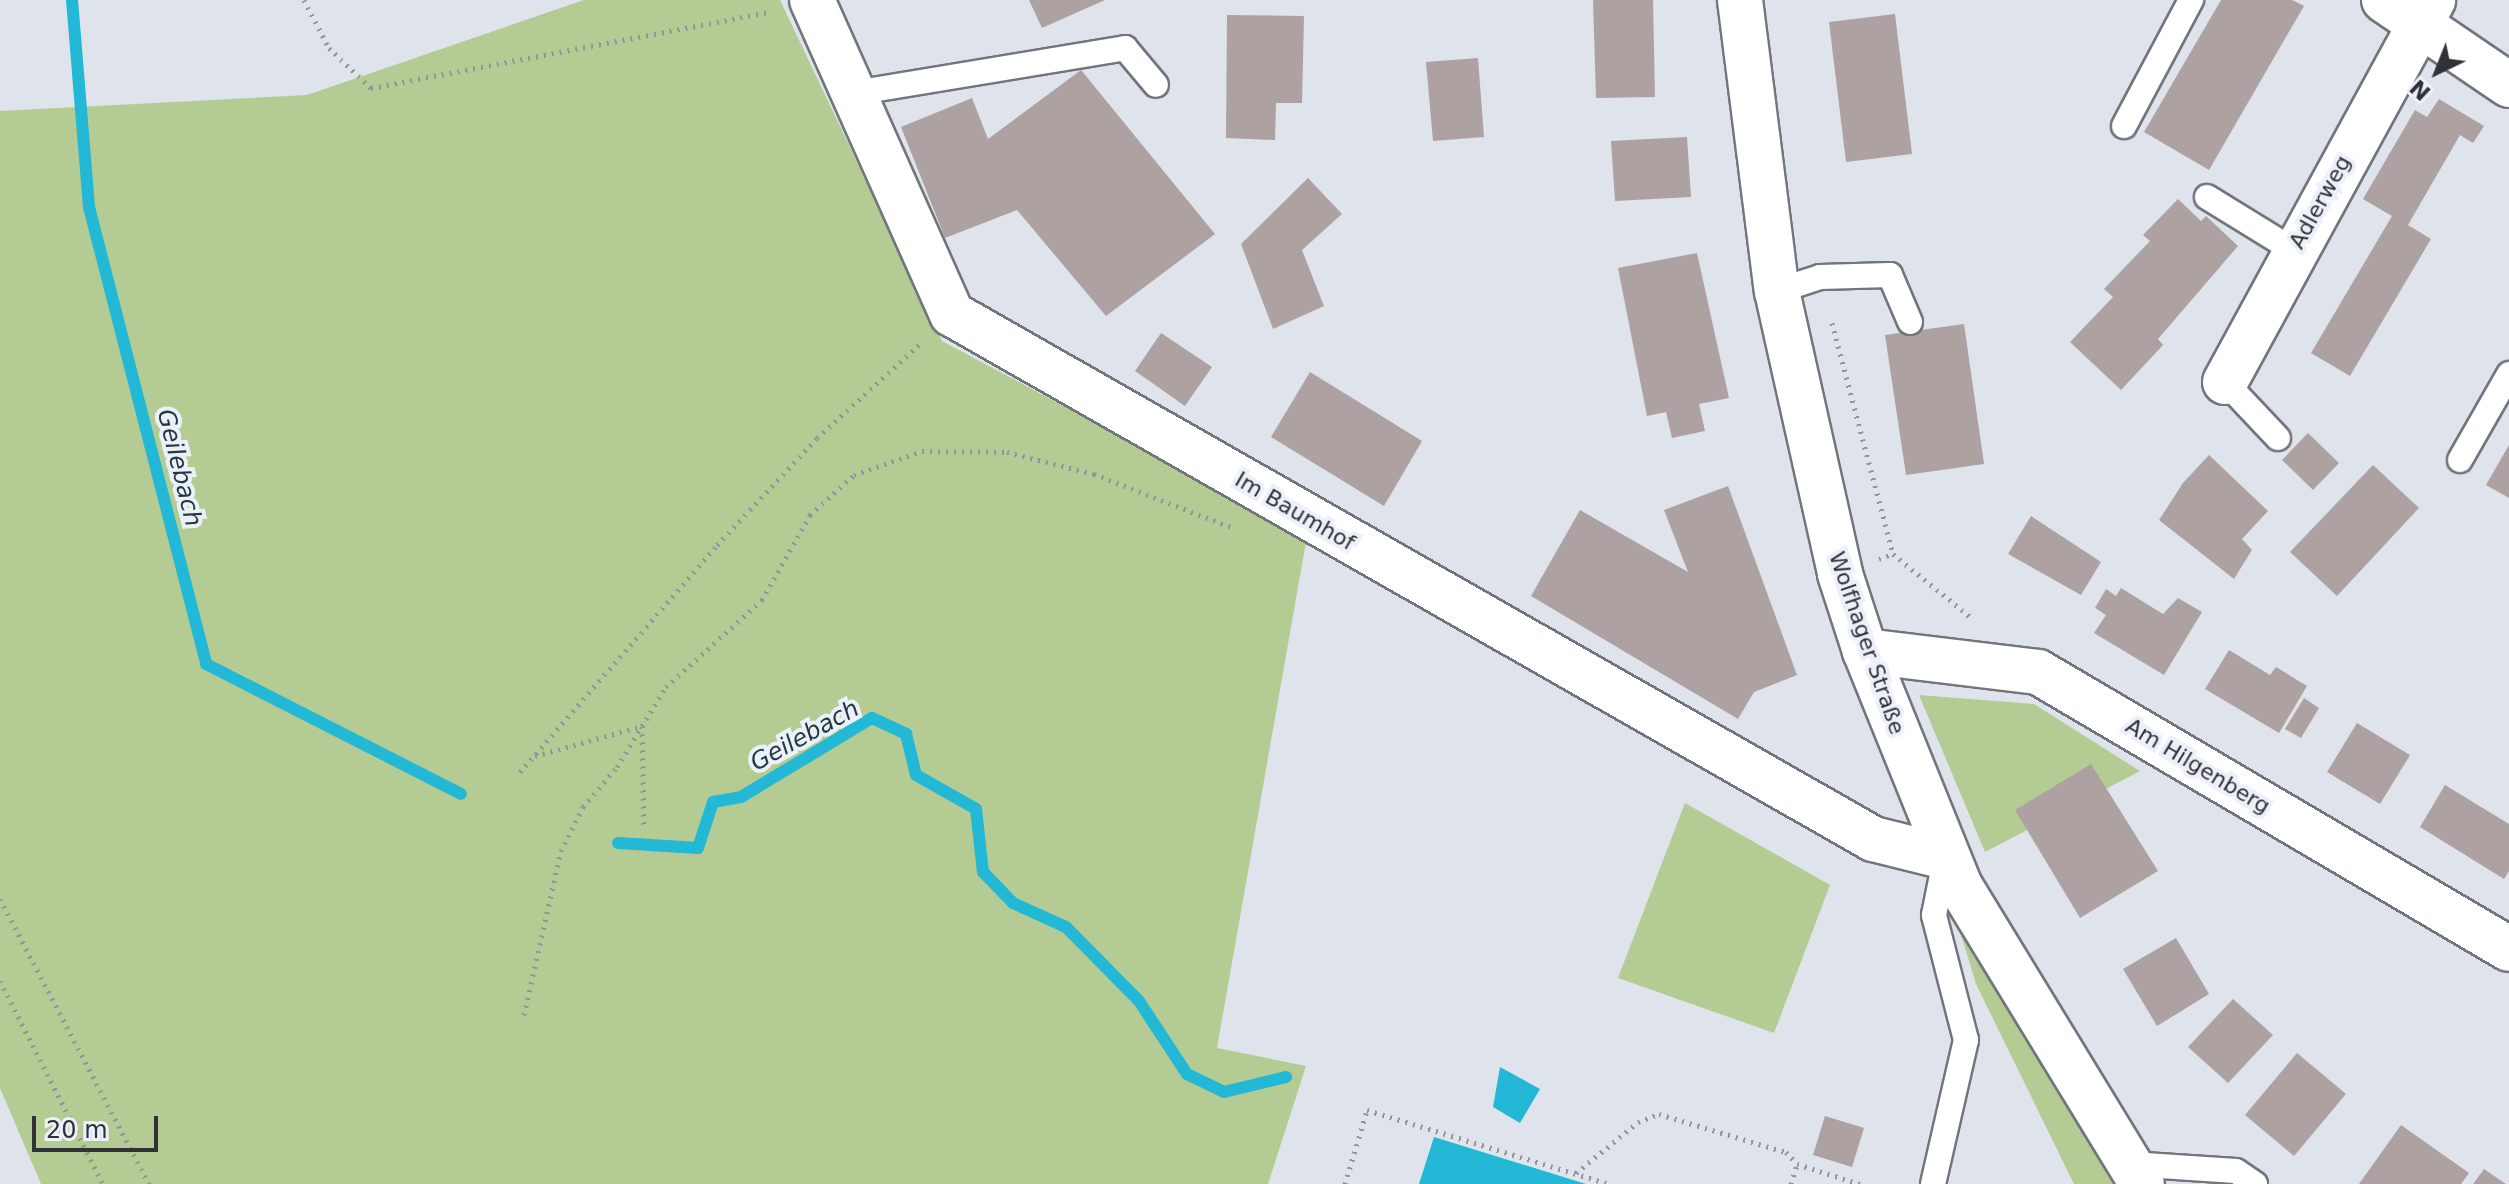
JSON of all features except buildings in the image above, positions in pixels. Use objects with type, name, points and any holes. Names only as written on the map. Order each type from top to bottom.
[{"type":"street","name":"Wolfhager Straße","points":[[1740,0],[1777,291],[1840,574],[1865,651],[1946,857],[2136,1174]]},
{"type":"street","points":[[813,1],[952,314]]},
{"type":"street","name":"Adlerweg","points":[[2225,382],[2412,8],[2509,85]]},
{"type":"street","name":"Im Baumhof","points":[[952,314],[1873,839],[1946,857]]},
{"type":"street","name":"Am Hilgenberg","points":[[1865,651],[2038,672],[2509,949]]},
{"type":"lane","points":[[2124,126],[2191,0]]},
{"type":"lane","points":[[854,93],[1125,48],[1156,85]]},
{"type":"lane","points":[[2207,197],[2293,250]]},
{"type":"lane","points":[[1777,291],[1820,277],[1890,275],[1910,322]]},
{"type":"lane","points":[[2460,460],[2509,374]]},
{"type":"lane","points":[[2225,382],[2278,438]]},
{"type":"lane","points":[[1933,1184],[1966,1040],[1934,915],[1946,857]]},
{"type":"lane","points":[[2136,1174],[2236,1171],[2255,1184]]},
{"type":"path","points":[[304,0],[329,48],[371,88],[675,33],[813,1]]},
{"type":"path","points":[[520,772],[807,449],[952,314]]},
{"type":"path","points":[[524,1015],[561,851],[583,807],[642,726],[666,687],[762,600],[810,515],[854,475],[922,451],[1007,452],[1094,474],[1245,532]]},
{"type":"path","points":[[1840,574],[1893,554],[1978,623]]},
{"type":"path","points":[[535,756],[642,726]]},
{"type":"path","points":[[642,726],[644,826]]},
{"type":"path","points":[[0,899],[149,1184]]},
{"type":"path","points":[[0,981],[103,1184]]},
{"type":"path","points":[[1345,1184],[1367,1110],[1609,1184]]},
{"type":"path","points":[[1575,1174],[1638,1122],[1659,1114],[1786,1152],[1797,1164],[1860,1184]]},
{"type":"path","points":[[1791,1184],[1797,1164]]},
{"type":"green space","points":[[584,0],[780,0],[942,341],[1307,536],[1217,1048],[1306,1066],[1268,1184],[41,1184],[0,1088],[0,111],[307,95]]},
{"type":"green space","points":[[1919,695],[2034,704],[2140,771],[1985,852]]},
{"type":"green space","points":[[1685,803],[1830,885],[1774,1033],[1618,978]]},
{"type":"green space","points":[[1961,914],[2113,1184],[2074,1184],[1976,984],[1956,918]]},
{"type":"water","points":[[1500,1067],[1540,1089],[1520,1123],[1493,1107]]},
{"type":"water","points":[[1434,1137],[1586,1184],[1419,1184]]},
{"type":"waterway","name":"Geilebach","points":[[72,0],[89,207],[206,664],[461,794]]},
{"type":"waterway","name":"Geilebach","points":[[618,843],[698,848],[713,802],[741,797],[872,718],[906,734],[916,775],[976,809],[983,872],[1013,903],[1066,927],[1139,1001],[1187,1074],[1224,1092],[1286,1077]]}]
